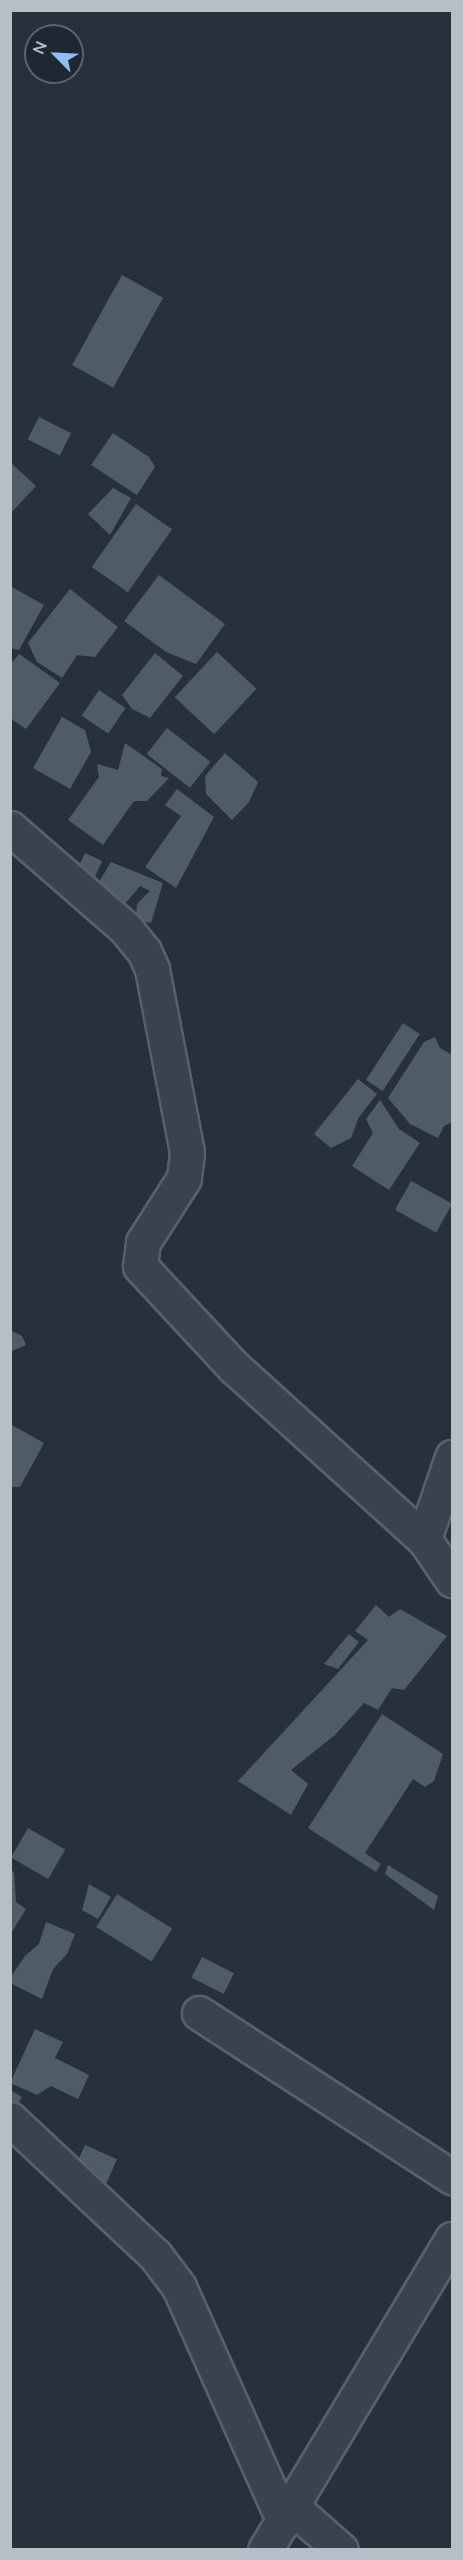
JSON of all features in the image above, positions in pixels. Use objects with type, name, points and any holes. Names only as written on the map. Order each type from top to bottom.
[{"type":"street","points":[[10,828],[126,929],[144,951],[152,969],[187,1153],[184,1178],[143,1242],[140,1266],[234,1367],[424,1539],[453,1580]]},
{"type":"street","points":[[424,1539],[453,1457]]},
{"type":"street","points":[[199,2013],[453,2177]]},
{"type":"street","points":[[10,2120],[155,2255],[179,2287],[288,2515],[341,2550]]},
{"type":"street","points":[[265,2550],[453,2239]]},
{"type":"building","points":[[122,275],[163,298],[113,388],[72,365]]},
{"type":"building","points":[[39,417],[71,433],[60,456],[28,439]]},
{"type":"building","points":[[113,433],[149,457],[155,467],[137,495],[91,465]]},
{"type":"building","points":[[10,462],[36,486],[10,514]]},
{"type":"building","points":[[113,488],[131,498],[110,535],[88,514]]},
{"type":"building","points":[[136,504],[172,529],[128,592],[92,567]]},
{"type":"building","points":[[159,575],[225,624],[196,664],[166,652],[124,621]]},
{"type":"building","points":[[10,586],[44,605],[19,650],[10,648]]},
{"type":"building","points":[[70,589],[118,627],[95,657],[77,655],[62,678],[37,662],[28,643]]},
{"type":"building","points":[[217,652],[256,689],[214,734],[175,697]]},
{"type":"building","points":[[155,653],[183,676],[150,718],[132,709],[122,695]]},
{"type":"building","points":[[19,654],[60,683],[26,729],[10,718],[10,665]]},
{"type":"building","points":[[99,690],[126,708],[108,734],[82,716]]},
{"type":"building","points":[[62,717],[85,730],[91,752],[70,789],[33,768]]},
{"type":"building","points":[[167,728],[210,762],[190,788],[147,754]]},
{"type":"building","points":[[125,743],[162,769],[161,776],[169,778],[147,801],[134,801],[103,845],[68,820],[99,777],[97,764],[118,770]]},
{"type":"building","points":[[225,753],[258,782],[249,802],[232,820],[206,794],[205,776]]},
{"type":"building","points":[[177,789],[214,817],[176,888],[145,867],[181,816],[165,805]]},
{"type":"building","points":[[85,853],[102,861],[92,884],[74,876]]},
{"type":"building","points":[[111,862],[163,883],[151,923],[136,919],[137,904],[150,891],[140,886],[124,905],[97,885]]},
{"type":"building","points":[[403,1023],[420,1034],[383,1091],[366,1080]]},
{"type":"building","points":[[435,1037],[440,1048],[452,1055],[452,1122],[444,1126],[438,1138],[410,1124],[388,1098],[424,1042]]},
{"type":"building","points":[[358,1079],[377,1094],[359,1117],[351,1138],[331,1148],[314,1134]]},
{"type":"building","points":[[380,1100],[399,1129],[420,1143],[389,1190],[352,1166],[373,1133],[366,1119]]},
{"type":"building","points":[[411,1181],[452,1204],[436,1233],[395,1210]]},
{"type":"building","points":[[10,1330],[22,1336],[26,1345],[10,1352]]},
{"type":"building","points":[[10,1424],[44,1443],[20,1487],[10,1487]]},
{"type":"building","points":[[376,1605],[389,1617],[400,1609],[447,1636],[404,1690],[392,1688],[378,1710],[364,1703],[335,1735],[291,1770],[308,1784],[291,1815],[238,1781],[368,1640],[355,1631]]},
{"type":"building","points":[[349,1634],[359,1642],[338,1669],[324,1664]]},
{"type":"building","points":[[382,1714],[443,1754],[434,1781],[425,1787],[413,1779],[365,1853],[381,1864],[376,1872],[308,1828]]},
{"type":"building","points":[[28,1828],[65,1850],[48,1879],[11,1857]]},
{"type":"building","points":[[388,1865],[438,1896],[434,1910],[385,1874]]},
{"type":"building","points":[[10,1870],[14,1872],[16,1902],[26,1909],[10,1935]]},
{"type":"building","points":[[89,1884],[111,1897],[98,1919],[82,1910]]},
{"type":"building","points":[[117,1894],[172,1928],[151,1962],[96,1927]]},
{"type":"building","points":[[46,1922],[75,1934],[67,1954],[53,1969],[42,1999],[10,1983],[10,1978],[25,1956],[39,1944]]},
{"type":"building","points":[[202,1957],[234,1973],[224,1994],[192,1977]]},
{"type":"building","points":[[35,2029],[63,2042],[55,2058],[89,2075],[78,2099],[51,2086],[37,2095],[10,2083]]},
{"type":"building","points":[[10,2090],[22,2097],[13,2113],[10,2110]]},
{"type":"building","points":[[85,2145],[117,2159],[106,2183],[74,2169]]}]
